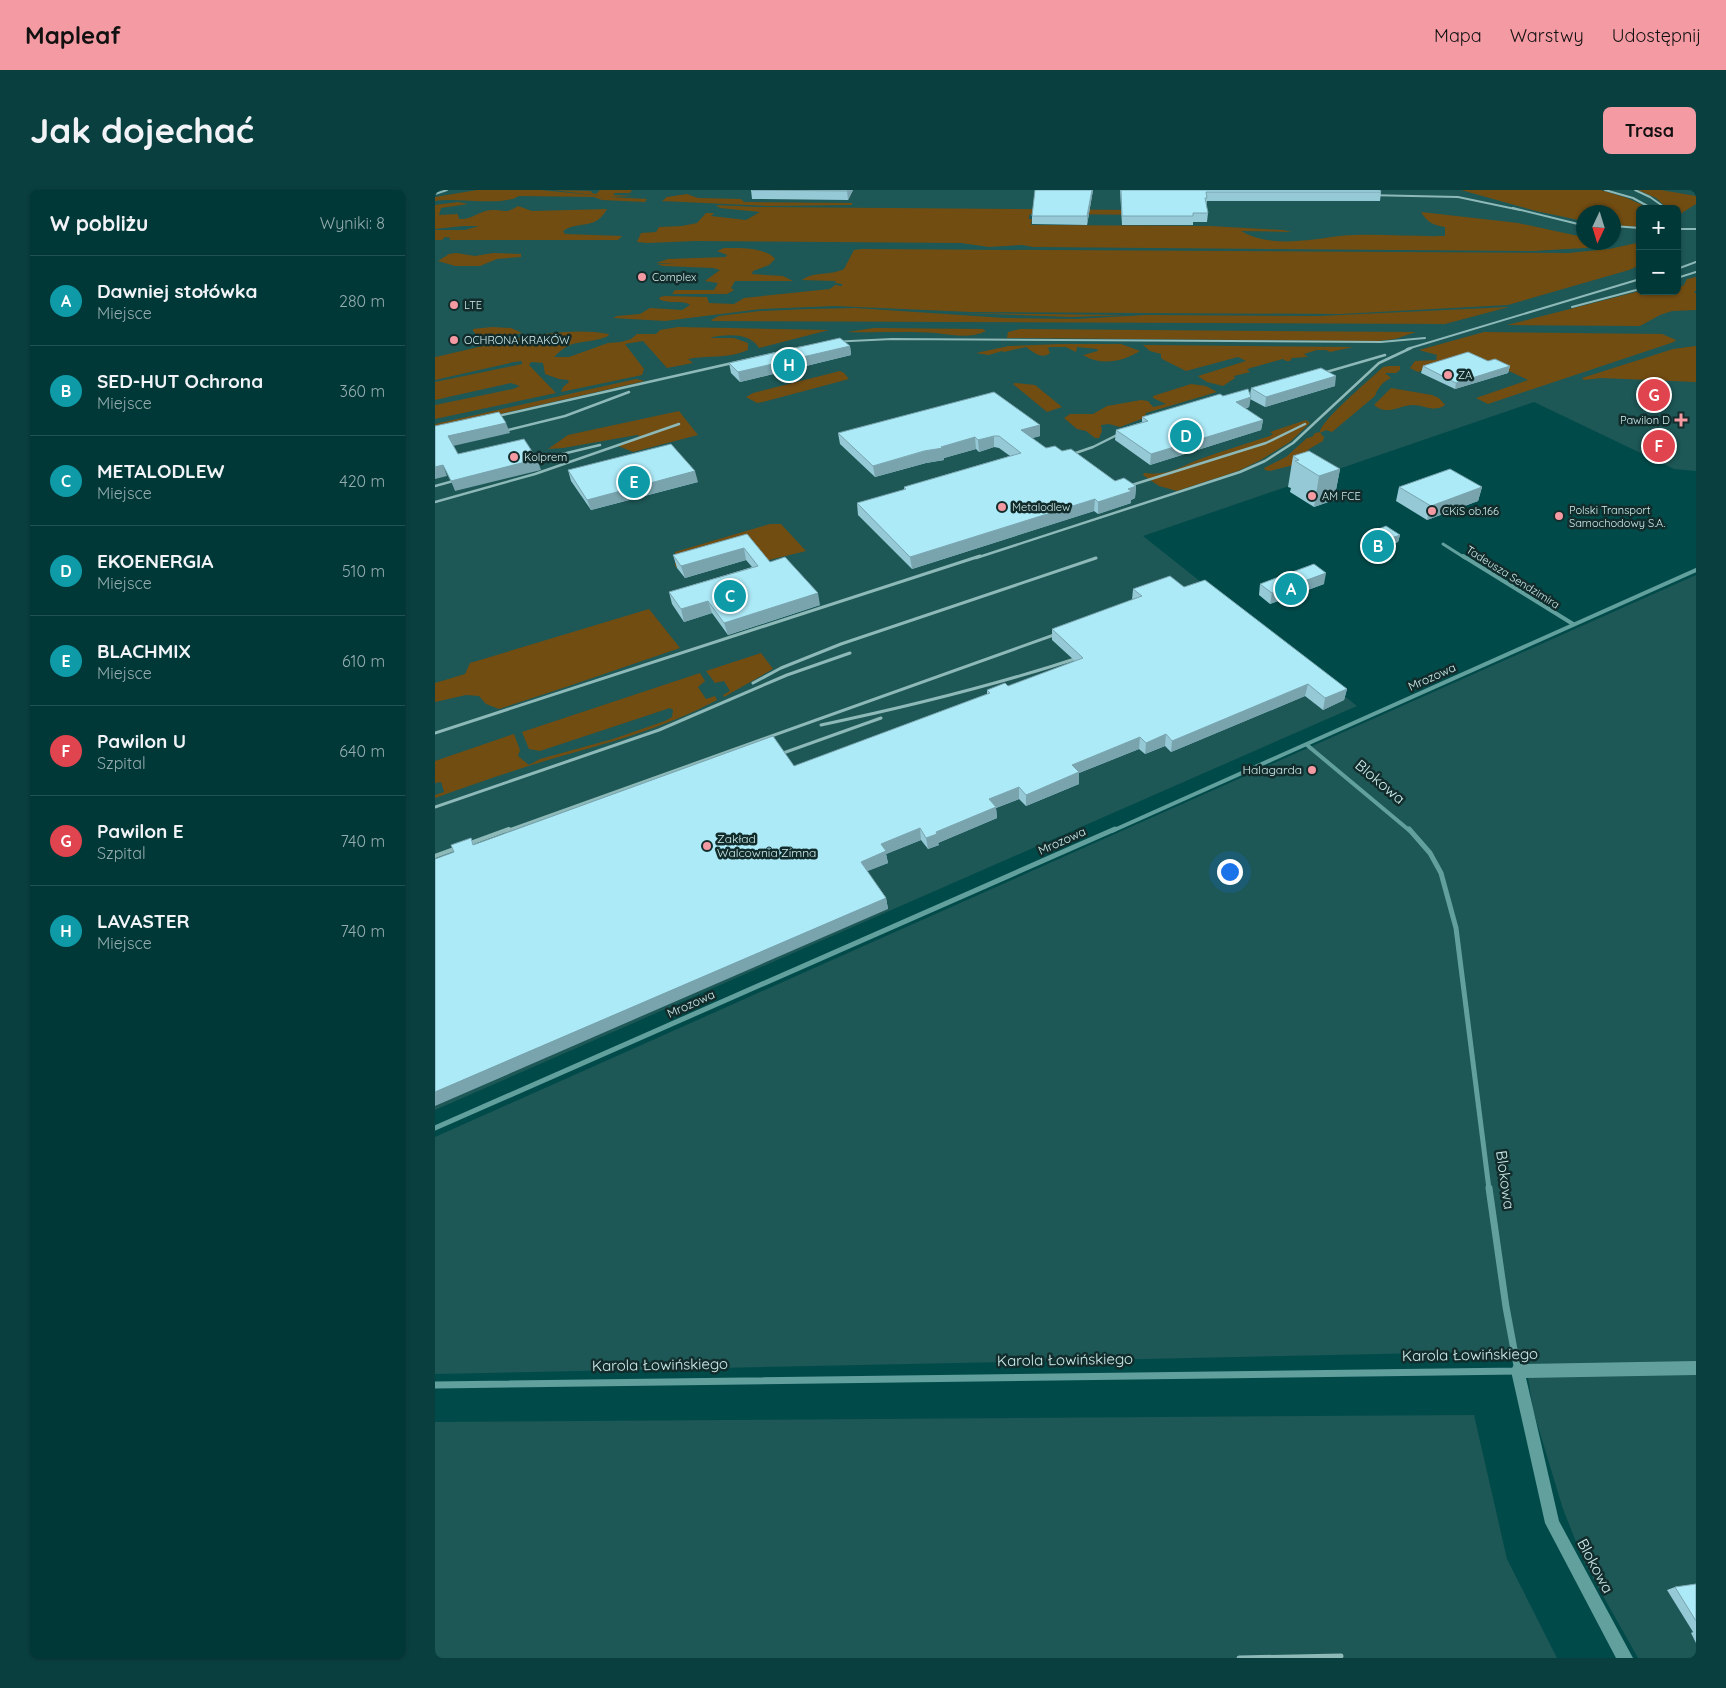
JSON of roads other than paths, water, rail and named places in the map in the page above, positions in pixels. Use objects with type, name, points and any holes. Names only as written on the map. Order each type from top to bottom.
[{"type":"street","name":"Tadeusza Sendzimira","points":[[1443,544],[1573,624]]},
{"type":"street","name":"Mrozowa","points":[[435,1128],[1307,745],[1696,570]]},
{"type":"street","name":"Blokowa","points":[[1307,745],[1413,832],[1430,853],[1441,873],[1456,928],[1505,1307],[1553,1523],[1625,1658]]},
{"type":"street","name":"Karola Łowińskiego","points":[[435,1385],[1696,1368]]},
{"type":"railway","points":[[435,194],[447,190]]},
{"type":"railway","points":[[1605,190],[1633,198],[1646,205]]},
{"type":"railway","points":[[1635,190],[1661,205]]},
{"type":"railway","points":[[1366,195],[1458,197],[1520,210]]},
{"type":"railway","points":[[1513,208],[1576,224]]},
{"type":"railway","points":[[1621,227],[1636,228]]},
{"type":"railway","points":[[1681,229],[1696,229]]},
{"type":"railway","points":[[1681,268],[1696,262]]},
{"type":"railway","points":[[1681,277],[1696,272]]},
{"type":"railway","points":[[1407,349],[1636,280]]},
{"type":"railway","points":[[1572,307],[1636,290]]},
{"type":"railway","points":[[830,342],[892,339],[1381,342],[1425,338]]},
{"type":"railway","points":[[793,349],[808,346]]},
{"type":"railway","points":[[489,418],[799,348]]},
{"type":"railway","points":[[976,558],[1240,472],[1265,461],[1293,443],[1379,363],[1411,348]]},
{"type":"railway","points":[[1316,375],[1385,355]]},
{"type":"railway","points":[[496,433],[565,416],[629,392]]},
{"type":"railway","points":[[435,502],[535,474],[679,424]]},
{"type":"railway","points":[[1119,489],[1266,443],[1305,424]]},
{"type":"railway","points":[[1064,457],[1093,447],[1129,429]]},
{"type":"railway","points":[[525,463],[600,445]]},
{"type":"railway","points":[[435,486],[464,478]]},
{"type":"railway","points":[[435,733],[980,556]]},
{"type":"railway","points":[[753,683],[781,668],[841,644],[1096,558]]},
{"type":"railway","points":[[506,831],[1065,631]]},
{"type":"railway","points":[[435,807],[659,730],[787,675],[850,653]]},
{"type":"railway","points":[[821,725],[955,694],[1087,655]]},
{"type":"railway","points":[[772,757],[881,718]]},
{"type":"railway","points":[[435,856],[509,829]]},
{"type":"railway","points":[[1239,1658],[1341,1656]]},
{"type":"place","name":"Complex","points":[[642,277]]},
{"type":"place","name":"LTE","points":[[454,305]]},
{"type":"place","name":"OCHRONA KRAKÓW","points":[[454,340]]},
{"type":"place","name":"LAVASTER","points":[[789,365]]},
{"type":"place","name":"ZA","points":[[1448,375]]},
{"type":"place","name":"Pawilon E","points":[[1654,395]]},
{"type":"place","name":"Pawilon D","points":[[1681,420]]},
{"type":"place","name":"EKOENERGIA","points":[[1186,436]]},
{"type":"place","name":"Pawilon U","points":[[1659,446]]},
{"type":"place","name":"Kolprem","points":[[514,457]]},
{"type":"place","name":"BLACHMIX","points":[[634,482]]},
{"type":"place","name":"AM FCE","points":[[1312,496]]},
{"type":"place","name":"Metalodlew","points":[[1002,507]]},
{"type":"place","name":"CKiS ob.166","points":[[1432,511]]},
{"type":"place","name":"Polski Transport Samochodowy S.A.","points":[[1559,516]]},
{"type":"place","name":"SED-HUT Ochrona","points":[[1378,546]]},
{"type":"place","name":"Dawniej stołówka","points":[[1291,589]]},
{"type":"place","name":"METALODLEW","points":[[730,596]]},
{"type":"place","name":"Halagarda","points":[[1312,770]]},
{"type":"place","name":"Zakład Walcownia Zimna","points":[[707,846]]}]
